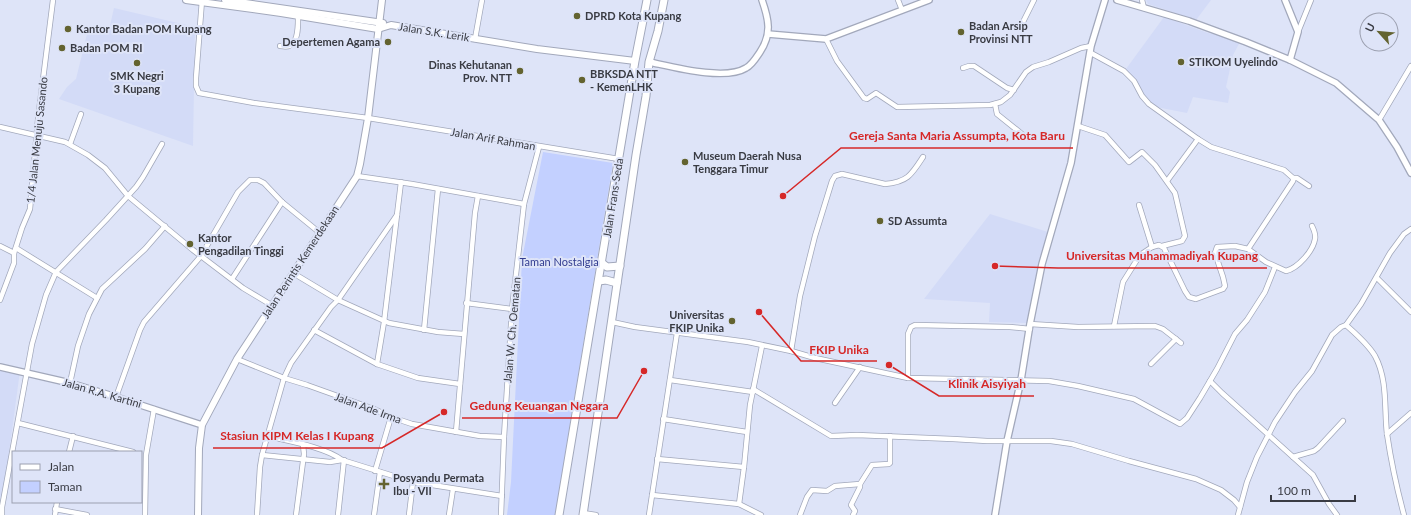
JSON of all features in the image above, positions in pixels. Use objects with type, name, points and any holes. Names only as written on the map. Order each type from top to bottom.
[{"type":"main road","name":"Jalan S.K. Lerik","points":[[186,0],[202,1],[378,29],[390,25],[635,62]]},
{"type":"main road","points":[[225,0],[380,22],[390,25]]},
{"type":"main road","name":"Jalan Perintis Kemerdekaan","points":[[198,515],[199,448],[202,425],[237,359],[357,176],[368,118],[382,0]]},
{"type":"main road","name":"Jalan Frans-Seda","points":[[559,515],[635,62],[647,0]]},
{"type":"main road","name":"Jalan Frans-Seda","points":[[583,514],[593,439],[646,96],[649,62],[658,31],[664,0]]},
{"type":"main road","points":[[602,263],[607,267],[620,266]]},
{"type":"main road","points":[[599,281],[606,280],[617,283]]},
{"type":"street","name":"1/4 Jalan Menuju Sasando","points":[[0,300],[14,263],[14,253],[30,208],[53,0]]},
{"type":"street","points":[[475,39],[482,0]]},
{"type":"street","points":[[649,62],[694,72],[720,73],[741,71],[755,60],[766,42],[768,34],[768,18],[762,0]]},
{"type":"street","points":[[898,0],[902,10]]},
{"type":"street","points":[[768,34],[826,39],[929,0]]},
{"type":"street","points":[[1022,24],[1034,0]]},
{"type":"street","points":[[995,515],[1007,441],[1021,380],[1042,264],[1071,163],[1091,46],[1105,0]]},
{"type":"street","points":[[1117,0],[1204,27],[1246,42],[1290,60],[1336,82],[1379,120],[1397,147],[1411,173]]},
{"type":"street","points":[[1142,0],[1144,8]]},
{"type":"street","points":[[1285,0],[1298,32]]},
{"type":"street","points":[[1290,60],[1298,32],[1311,0]]},
{"type":"street","name":"Jalan Arif Rahman","points":[[202,1],[196,78],[196,86],[199,92],[274,106],[368,118],[619,159]]},
{"type":"street","points":[[280,46],[291,46],[295,41],[298,16]]},
{"type":"street","points":[[826,39],[837,61],[864,98],[867,99],[876,93],[894,106],[900,107],[980,106],[995,104],[1006,99],[1026,72],[1033,67],[1081,48],[1091,46]]},
{"type":"street","points":[[1091,53],[1124,71],[1134,81],[1142,96],[1149,104],[1198,139],[1217,149],[1284,170],[1293,178],[1297,178],[1310,186]]},
{"type":"street","points":[[963,68],[974,66],[1007,88],[1014,90]]},
{"type":"street","points":[[1379,120],[1411,66]]},
{"type":"street","points":[[995,104],[997,114],[1022,134]]},
{"type":"street","points":[[70,144],[81,114]]},
{"type":"street","points":[[1078,126],[1106,135],[1129,162],[1142,152],[1155,165],[1175,193],[1185,236],[1182,241],[1152,247],[1140,255],[1123,282],[1114,326]]},
{"type":"street","points":[[0,127],[70,144],[88,155],[105,168],[128,196],[201,256],[244,288],[273,306]]},
{"type":"street","points":[[1167,181],[1198,139]]},
{"type":"street","points":[[12,451],[36,328],[46,295],[56,272],[128,196],[143,177],[162,144]]},
{"type":"street","name":"Jalan W. Ch. Oematan","points":[[501,515],[512,309],[524,204],[539,147]]},
{"type":"street","points":[[791,351],[800,296],[815,236],[832,181],[835,176],[842,174],[885,184],[892,184],[911,175],[923,157]]},
{"type":"street","points":[[357,176],[401,182],[524,204]]},
{"type":"street","points":[[1248,249],[1287,190],[1293,178]]},
{"type":"street","points":[[116,397],[144,322],[201,256],[238,192],[250,180],[258,180],[264,183],[282,202],[320,233]]},
{"type":"street","points":[[377,364],[384,322],[401,182]]},
{"type":"street","points":[[424,330],[438,189]]},
{"type":"street","points":[[456,432],[466,303],[478,196]]},
{"type":"street","points":[[232,279],[282,202]]},
{"type":"street","points":[[1139,205],[1152,247]]},
{"type":"street","points":[[257,515],[262,455],[284,378],[298,352],[338,300],[397,215]]},
{"type":"street","points":[[70,383],[78,346],[89,314],[102,288],[146,249],[165,226]]},
{"type":"street","points":[[1162,246],[1166,250],[1185,291],[1189,297],[1196,299],[1223,289],[1225,286],[1215,253],[1217,248],[1235,246],[1248,249],[1266,262],[1286,271],[1299,265],[1307,254],[1316,237],[1312,226]]},
{"type":"street","points":[[1238,515],[1247,482],[1268,434],[1295,392],[1312,371],[1332,335],[1341,327],[1346,325],[1377,278],[1390,253],[1404,234],[1411,230]]},
{"type":"street","points":[[0,246],[14,253]]},
{"type":"street","points":[[16,248],[97,298]]},
{"type":"street","points":[[612,322],[635,327],[748,342],[908,378],[1049,381],[1078,386],[1134,399],[1180,424],[1187,418],[1210,381],[1235,334],[1265,292],[1275,267]]},
{"type":"street","points":[[293,273],[338,300],[384,322],[424,330],[464,334]]},
{"type":"street","points":[[1377,278],[1411,312]]},
{"type":"street","points":[[466,303],[512,309]]},
{"type":"street","points":[[908,378],[908,334],[911,327],[915,325],[1010,327],[1160,327],[1181,343]]},
{"type":"street","points":[[1346,325],[1363,341],[1375,357],[1380,373],[1385,395],[1387,434],[1404,515]]},
{"type":"street","points":[[314,330],[377,364],[418,378],[460,384]]},
{"type":"street","points":[[649,515],[677,333]]},
{"type":"street","points":[[1151,364],[1176,339]]},
{"type":"street","points":[[739,504],[753,390],[762,346]]},
{"type":"street","name":"Jalan Ade Irma","points":[[237,359],[284,378],[374,409],[412,424],[480,436],[504,437]]},
{"type":"street","name":"Jalan R.A. Kartini","points":[[0,367],[70,383],[202,425]]},
{"type":"street","points":[[835,403],[860,367]]},
{"type":"street","points":[[670,380],[753,390],[831,436],[857,435],[987,441],[1051,441],[1072,444],[1196,479],[1221,490],[1234,500],[1240,507]]},
{"type":"street","points":[[1210,381],[1316,480],[1329,504],[1338,515]]},
{"type":"street","points":[[145,515],[143,487],[146,455],[154,409]]},
{"type":"street","points":[[1387,434],[1411,413]]},
{"type":"street","points":[[374,515],[377,472],[392,417]]},
{"type":"street","points":[[663,419],[747,432]]},
{"type":"street","points":[[1293,457],[1314,451],[1343,421]]},
{"type":"street","points":[[18,423],[129,451]]},
{"type":"street","points":[[70,451],[73,436]]},
{"type":"street","points":[[267,436],[303,445],[377,472],[413,482],[502,496]]},
{"type":"street","points":[[853,515],[855,511],[851,505],[860,484],[872,464],[890,463],[890,436]]},
{"type":"street","points":[[296,515],[304,450],[303,445]]},
{"type":"street","points":[[2,515],[1,506],[12,452]]},
{"type":"street","points":[[142,454],[146,455]]},
{"type":"street","points":[[262,455],[330,462],[343,460]]},
{"type":"street","points":[[657,459],[744,467]]},
{"type":"street","points":[[338,515],[343,460]]},
{"type":"street","points":[[409,515],[413,482]]},
{"type":"street","points":[[800,515],[807,497],[812,490],[826,491],[835,486],[860,484]]},
{"type":"street","points":[[449,515],[453,489]]},
{"type":"street","points":[[652,495],[739,504],[761,515]]},
{"type":"street","points":[[55,512],[87,515]]},
{"type":"street","points":[[583,514],[596,515]]},
{"type":"shaded area","points":[[1146,0],[1211,0],[1196,20],[1148,4]]},
{"type":"shaded area","name":"SMK Negri 3 Kupang","points":[[114,8],[195,27],[193,146],[59,99],[67,87],[76,79],[89,26],[109,30]]},
{"type":"shaded area","name":"STIKOM Uyelindo","points":[[1164,17],[1208,33],[1241,40],[1233,55],[1226,87],[1230,92],[1228,103],[1193,97],[1187,113],[1151,106],[1143,96],[1126,69]]},
{"type":"shaded area","points":[[990,214],[1048,232],[1027,323],[989,322],[990,303],[924,299]]},
{"type":"shaded area","points":[[0,368],[20,371],[3,497],[0,497]]},
{"type":"green space","name":"Taman Nostalgia","points":[[543,152],[613,163],[555,515],[507,515],[511,482],[522,259]]},
{"type":"place","name":"DPRD Kota Kupang","points":[[577,16]]},
{"type":"place","name":"Kantor Badan POM Kupang","points":[[68,29]]},
{"type":"place","name":"Badan Arsip Provinsi NTT","points":[[961,32]]},
{"type":"place","name":"Depertemen Agama","points":[[388,42]]},
{"type":"place","name":"Badan POM RI","points":[[62,48]]},
{"type":"place","name":"STIKOM Uyelindo","points":[[1181,62]]},
{"type":"place","name":"SMK Negri 3 Kupang","points":[[137,63]]},
{"type":"place","name":"Dinas Kehutanan Prov. NTT","points":[[520,71]]},
{"type":"place","name":"BBKSDA NTT - KemenLHK","points":[[582,80]]},
{"type":"place","name":"Museum Daerah Nusa Tenggara Timur","points":[[685,162]]},
{"type":"place","name":"Gereja Santa Maria Assumpta, Kota Baru","points":[[783,196]]},
{"type":"place","name":"SD Assumta","points":[[880,221]]},
{"type":"place","name":"Kantor Pengadilan Tinggi","points":[[190,244]]},
{"type":"place","name":"Universitas Muhammadiyah Kupang","points":[[995,266]]},
{"type":"place","name":"FKIP Unika","points":[[759,312]]},
{"type":"place","name":"Universitas FKIP Unika","points":[[732,321]]},
{"type":"place","name":"Klinik Aisyiyah","points":[[889,365]]},
{"type":"place","name":"Gedung Keuangan Negara","points":[[644,371]]},
{"type":"place","name":"Stasiun KIPM Kelas I Kupang","points":[[444,412]]},
{"type":"place","name":"Posyandu Permata Ibu - VII","points":[[384,484]]}]
